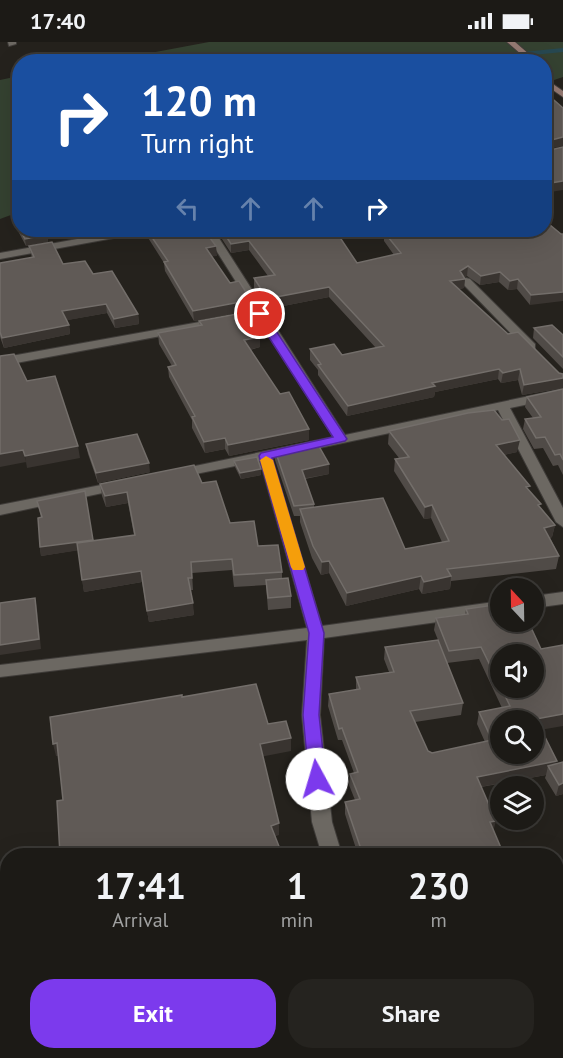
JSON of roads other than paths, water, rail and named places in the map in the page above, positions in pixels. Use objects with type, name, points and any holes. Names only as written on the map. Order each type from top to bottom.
[{"type":"main road","points":[[501,42],[514,54]]},
{"type":"main road","points":[[511,42],[525,54]]},
{"type":"street","points":[[0,256],[103,237]]},
{"type":"street","points":[[213,237],[341,439]]},
{"type":"street","points":[[466,281],[539,354]]},
{"type":"street","points":[[0,362],[260,314]]},
{"type":"street","points":[[161,477],[563,393]]},
{"type":"street","points":[[502,406],[563,522]]},
{"type":"street","points":[[265,456],[316,633],[311,715],[322,822],[330,848]]},
{"type":"street","points":[[0,510],[138,482]]},
{"type":"street","points":[[544,601],[563,598]]},
{"type":"street","points":[[0,671],[316,633],[490,609]]},
{"type":"waterway","points":[[523,54],[563,50]]}]
